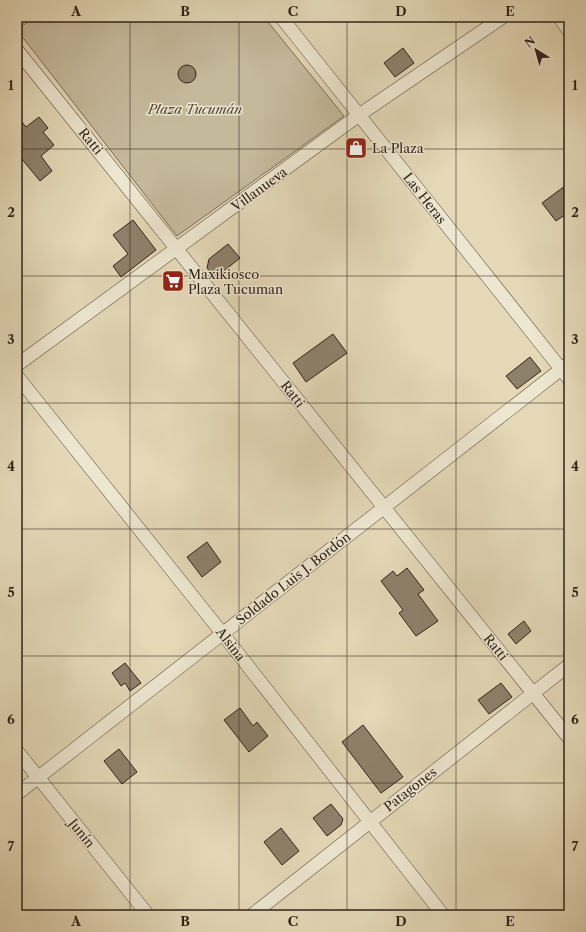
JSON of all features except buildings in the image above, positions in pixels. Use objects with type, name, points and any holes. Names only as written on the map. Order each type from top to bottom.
[{"type":"street","points":[[17,20],[20,17]]},
{"type":"street","name":"Las Heras","points":[[282,17],[359,115],[566,371]]},
{"type":"street","name":"Villanueva","points":[[17,365],[178,249],[359,115],[503,17]]},
{"type":"street","points":[[559,17],[569,30]]},
{"type":"street","name":"Ratti","points":[[17,50],[569,738]]},
{"type":"street","name":"Soldado Luis J. Bordón","points":[[17,794],[383,508],[566,371]]},
{"type":"street","name":"Alsina","points":[[17,376],[222,633],[443,915]]},
{"type":"street","name":"Patagones","points":[[252,915],[369,821],[569,665]]},
{"type":"street","name":"Junín","points":[[17,751],[148,915]]},
{"type":"green space","name":"Plaza Tucumán","points":[[34,17],[264,17],[344,116],[177,236],[17,30]]},
{"type":"place","name":"La Plaza","points":[[356,148]]},
{"type":"place","name":"Maxikiosco Plaza Tucuman","points":[[173,281]]}]
